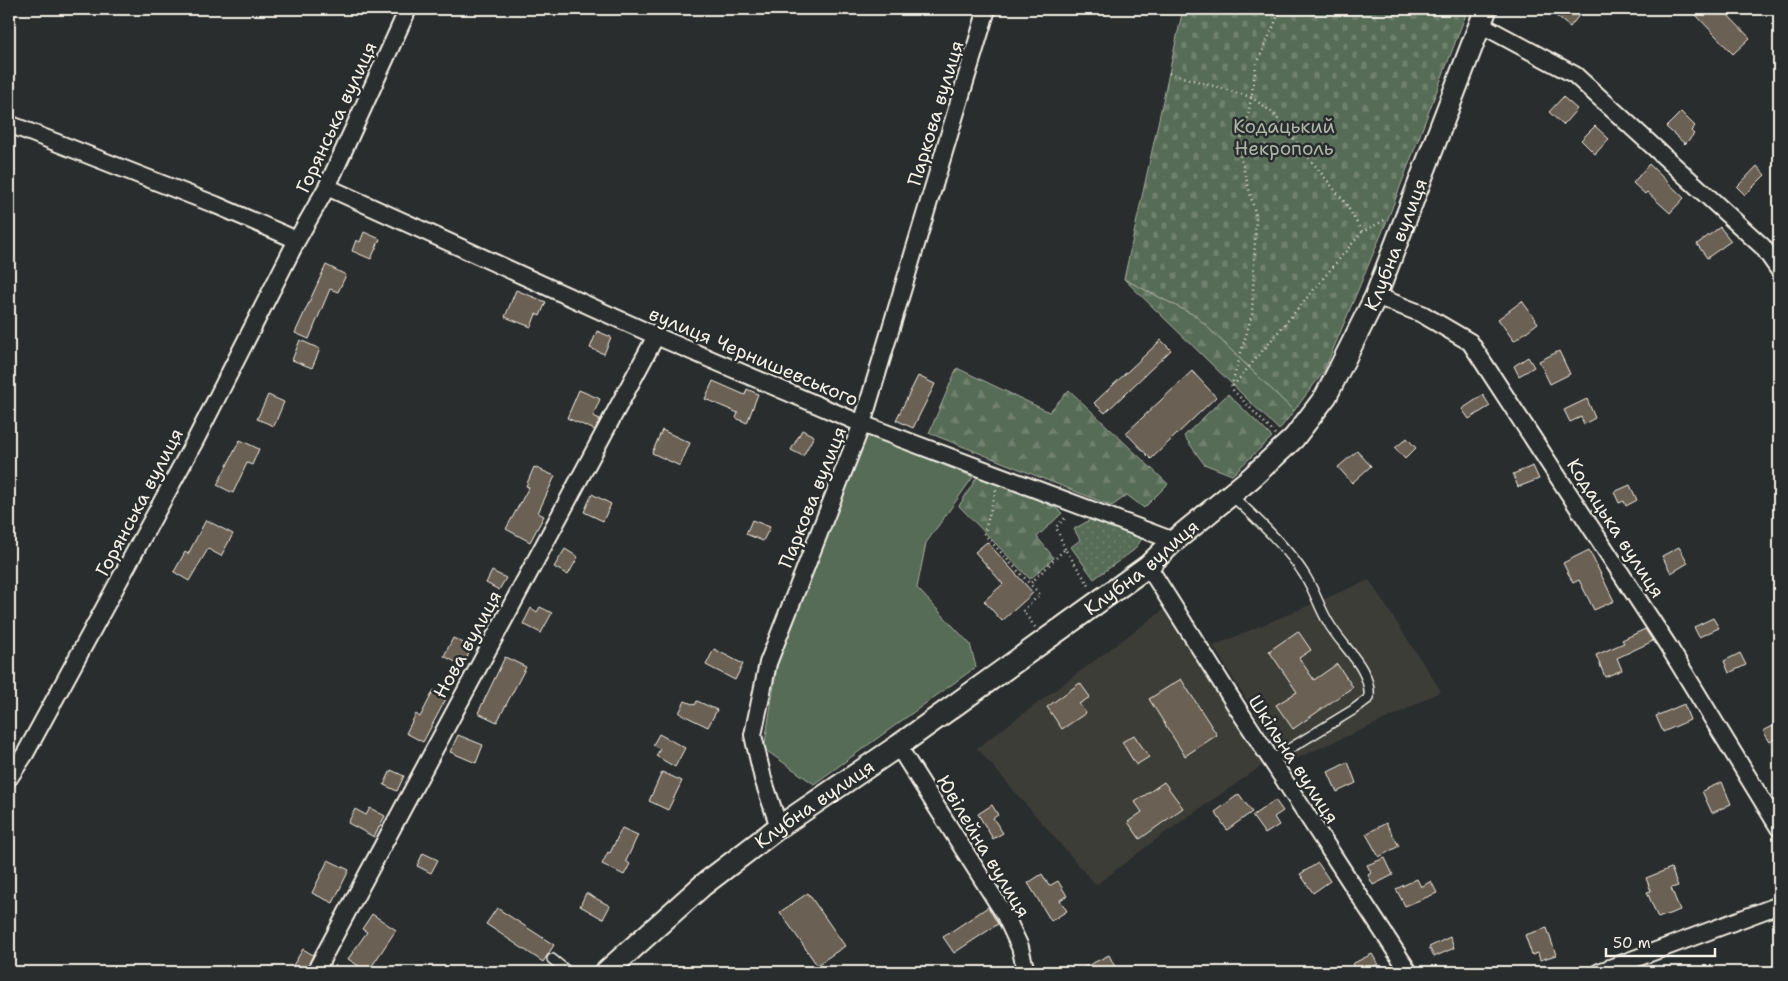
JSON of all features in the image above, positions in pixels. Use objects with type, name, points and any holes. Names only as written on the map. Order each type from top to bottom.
[{"type":"street","name":"Горянська вулиця","points":[[9,778],[25,754],[191,448],[297,240],[327,187],[408,9]]},
{"type":"street","name":"Паркова вулиця","points":[[779,827],[753,735],[768,663],[862,424],[987,9]]},
{"type":"street","name":"Клубна вулиця","points":[[606,972],[703,885],[779,827],[898,746],[1148,566],[1174,540],[1231,495],[1286,446],[1326,396],[1376,296],[1483,16]]},
{"type":"street","points":[[1483,16],[1575,75],[1763,247],[1779,270]]},
{"type":"street","points":[[9,124],[216,205],[297,240]]},
{"type":"street","name":"вулиця Чернишевського","points":[[327,187],[656,336],[862,424],[1174,540]]},
{"type":"street","name":"Кодацька вулиця","points":[[1376,296],[1422,314],[1470,342],[1667,644],[1779,828]]},
{"type":"street","name":"Нова вулиця","points":[[315,972],[656,336]]},
{"type":"street","name":"Шкільна вулиця","points":[[1148,566],[1409,972]]},
{"type":"street","name":"Ювілейна вулиця","points":[[898,746],[1005,914],[1020,947],[1026,972]]},
{"type":"street","points":[[1599,972],[1779,905]]},
{"type":"lane","points":[[1231,495],[1256,519],[1304,574],[1328,623],[1358,661],[1370,689],[1368,698],[1353,710],[1271,760]]},
{"type":"lane","points":[[552,959],[568,972]]},
{"type":"path","points":[[1231,388],[1252,314],[1256,216],[1238,148],[1248,117],[1256,66],[1281,9]]},
{"type":"path","points":[[1168,73],[1251,97],[1273,113],[1346,204],[1362,232]]},
{"type":"path","points":[[1231,388],[1362,232],[1409,208]]},
{"type":"path","points":[[1231,388],[1286,446]]},
{"type":"path","points":[[1001,476],[984,534],[1040,594],[1023,611],[1045,640]]},
{"type":"path","points":[[1078,505],[1056,527],[1064,549],[1100,600]]},
{"type":"path","points":[[1030,584],[1064,549]]},
{"type":"shaded area","points":[[1369,580],[1441,691],[1395,715],[1286,763],[1213,646]]},
{"type":"shaded area","points":[[1167,607],[1263,765],[1166,832],[1096,885],[977,748]]},
{"type":"green space","name":"Кодацький Некрополь","points":[[1183,9],[1468,9],[1389,216],[1324,371],[1294,411],[1196,316],[1124,279]]},
{"type":"green space","points":[[1124,279],[1196,316],[1294,411],[1279,430]]},
{"type":"green space","points":[[957,368],[1049,412],[1069,390],[1168,484],[1144,508],[1127,495],[1112,506],[929,433]]},
{"type":"green space","points":[[1228,394],[1272,437],[1232,475],[1204,464],[1184,436]]},
{"type":"green space","points":[[864,433],[973,477],[926,543],[917,588],[970,644],[976,667],[814,784],[764,749],[778,660]]},
{"type":"green space","points":[[977,477],[1042,497],[1062,513],[1037,537],[1054,558],[1030,579],[959,506]]},
{"type":"green space","points":[[1090,520],[1127,530],[1142,539],[1134,550],[1094,579],[1071,547],[1080,540],[1074,529]]},
{"type":"building","points":[[1562,9],[1584,9],[1570,27],[1556,16]]},
{"type":"building","points":[[1702,9],[1722,9],[1750,38],[1733,54],[1696,15]]},
{"type":"building","points":[[1563,97],[1577,109],[1563,125],[1549,112]]},
{"type":"building","points":[[1681,112],[1695,126],[1691,131],[1694,134],[1685,144],[1666,127]]},
{"type":"building","points":[[1595,126],[1609,139],[1595,154],[1581,140]]},
{"type":"building","points":[[1649,164],[1684,198],[1670,213],[1647,192],[1645,194],[1633,183]]},
{"type":"building","points":[[1757,166],[1765,175],[1745,195],[1737,187]]},
{"type":"building","points":[[1720,227],[1731,241],[1707,258],[1697,244]]},
{"type":"building","points":[[364,232],[380,239],[371,259],[352,251],[356,240],[360,242]]},
{"type":"building","points":[[326,265],[346,275],[338,292],[330,289],[309,339],[295,333]]},
{"type":"building","points":[[516,290],[546,302],[540,316],[536,314],[531,327],[505,317]]},
{"type":"building","points":[[1522,301],[1538,323],[1514,341],[1498,319]]},
{"type":"building","points":[[597,331],[611,337],[604,354],[590,348]]},
{"type":"building","points":[[300,340],[320,349],[312,368],[292,360]]},
{"type":"building","points":[[1161,340],[1171,350],[1105,413],[1094,403]]},
{"type":"building","points":[[1559,351],[1570,374],[1550,384],[1539,361]]},
{"type":"building","points":[[1528,357],[1534,367],[1519,376],[1514,366]]},
{"type":"building","points":[[1192,371],[1216,397],[1151,459],[1126,433]]},
{"type":"building","points":[[918,376],[935,384],[913,428],[896,420]]},
{"type":"building","points":[[713,381],[745,395],[747,389],[758,394],[747,423],[736,418],[738,413],[705,399]]},
{"type":"building","points":[[579,390],[600,399],[593,416],[600,419],[595,430],[567,418]]},
{"type":"building","points":[[268,395],[284,402],[274,426],[257,419]]},
{"type":"building","points":[[1483,395],[1490,406],[1469,419],[1462,409]]},
{"type":"building","points":[[1587,399],[1595,418],[1584,424],[1581,417],[1570,422],[1564,410]]},
{"type":"building","points":[[662,430],[690,443],[680,466],[652,453]]},
{"type":"building","points":[[802,430],[814,436],[803,456],[791,450]]},
{"type":"building","points":[[1407,438],[1416,448],[1405,459],[1395,448]]},
{"type":"building","points":[[240,440],[259,449],[252,465],[247,463],[233,493],[217,485]]},
{"type":"building","points":[[1357,451],[1371,466],[1352,483],[1338,467]]},
{"type":"building","points":[[1533,466],[1539,479],[1518,487],[1513,474]]},
{"type":"building","points":[[534,467],[555,476],[538,513],[544,516],[530,542],[506,529],[529,487],[526,486]]},
{"type":"building","points":[[1630,485],[1637,500],[1626,506],[1624,501],[1619,503],[1614,492]]},
{"type":"building","points":[[592,494],[611,504],[603,521],[584,512]]},
{"type":"building","points":[[206,520],[233,534],[221,556],[208,549],[189,581],[174,572],[185,552],[188,554]]},
{"type":"building","points":[[752,520],[770,527],[763,541],[746,534]]},
{"type":"building","points":[[987,542],[1033,593],[1002,621],[984,601],[1003,584],[975,552]]},
{"type":"building","points":[[1679,547],[1688,563],[1671,573],[1662,556]]},
{"type":"building","points":[[565,549],[578,557],[568,575],[554,567]]},
{"type":"building","points":[[1589,550],[1614,601],[1594,610],[1579,580],[1573,583],[1563,563]]},
{"type":"building","points":[[492,571],[506,578],[499,590],[486,583]]},
{"type":"building","points":[[540,607],[552,613],[541,633],[523,624],[531,608],[537,612]]},
{"type":"building","points":[[1713,618],[1719,628],[1699,637],[1694,627]]},
{"type":"building","points":[[1645,629],[1653,641],[1617,658],[1622,670],[1605,677],[1596,655],[1624,643],[1622,640]]},
{"type":"building","points":[[1298,631],[1311,650],[1299,658],[1314,680],[1337,664],[1353,687],[1293,729],[1276,705],[1297,692],[1269,651]]},
{"type":"building","points":[[453,638],[472,647],[463,666],[444,656]]},
{"type":"building","points":[[714,649],[743,664],[735,680],[706,665]]},
{"type":"building","points":[[1740,653],[1746,665],[1729,673],[1724,661]]},
{"type":"building","points":[[505,657],[526,667],[497,722],[478,713]]},
{"type":"building","points":[[1181,679],[1217,735],[1185,756],[1149,699]]},
{"type":"building","points":[[1080,683],[1090,697],[1079,704],[1086,713],[1062,729],[1047,707]]},
{"type":"building","points":[[434,690],[447,697],[423,742],[406,733],[416,714],[420,717]]},
{"type":"building","points":[[685,701],[695,705],[697,701],[717,710],[708,727],[679,713]]},
{"type":"building","points":[[1684,704],[1690,720],[1663,732],[1656,716]]},
{"type":"building","points":[[1779,723],[1779,737],[1770,742],[1763,731]]},
{"type":"building","points":[[659,734],[685,748],[675,767],[656,756],[660,749],[653,745]]},
{"type":"building","points":[[458,735],[483,745],[476,763],[450,752]]},
{"type":"building","points":[[1134,735],[1149,757],[1136,765],[1122,742]]},
{"type":"building","points":[[1348,762],[1356,783],[1337,792],[1328,772]]},
{"type":"building","points":[[391,770],[404,776],[397,791],[384,785]]},
{"type":"building","points":[[662,772],[682,781],[668,810],[649,801]]},
{"type":"building","points":[[1164,782],[1183,808],[1140,839],[1128,822],[1142,812],[1135,802]]},
{"type":"building","points":[[1722,782],[1731,804],[1712,813],[1702,791]]},
{"type":"building","points":[[1239,794],[1252,812],[1227,830],[1215,812]]},
{"type":"building","points":[[1275,800],[1283,811],[1274,817],[1279,825],[1265,834],[1252,816]]},
{"type":"building","points":[[992,805],[998,815],[993,818],[1003,833],[993,839],[978,814]]},
{"type":"building","points":[[370,808],[385,816],[374,837],[348,823],[355,809],[366,815]]},
{"type":"building","points":[[1386,823],[1399,846],[1379,857],[1366,834]]},
{"type":"building","points":[[622,828],[638,835],[626,861],[630,864],[624,875],[602,864],[608,852],[610,853]]},
{"type":"building","points":[[423,853],[438,860],[431,873],[417,866]]},
{"type":"building","points":[[1385,858],[1393,875],[1373,885],[1368,875],[1371,873],[1367,865]]},
{"type":"building","points":[[328,860],[349,870],[333,903],[312,893]]},
{"type":"building","points":[[1318,863],[1330,881],[1313,893],[1300,874]]},
{"type":"building","points":[[1671,868],[1678,886],[1671,888],[1680,910],[1658,918],[1647,892],[1651,891],[1646,878]]},
{"type":"building","points":[[1042,874],[1049,886],[1058,881],[1067,896],[1060,900],[1067,911],[1051,921],[1028,883]]},
{"type":"building","points":[[1417,879],[1421,887],[1431,881],[1437,893],[1405,906],[1396,889]]},
{"type":"building","points":[[586,893],[610,906],[603,919],[580,906]]},
{"type":"building","points":[[808,893],[845,946],[817,965],[780,912]]},
{"type":"building","points":[[988,907],[998,924],[954,953],[943,937]]},
{"type":"building","points":[[497,908],[554,945],[543,962],[486,924]]},
{"type":"building","points":[[372,914],[396,930],[368,972],[348,959],[367,932],[362,929]]},
{"type":"building","points":[[1547,928],[1556,955],[1540,960],[1538,953],[1532,955],[1525,935]]},
{"type":"building","points":[[1450,937],[1454,948],[1434,957],[1429,947]]},
{"type":"building","points":[[303,949],[313,955],[305,972],[289,972]]},
{"type":"building","points":[[1372,954],[1378,964],[1363,972],[1357,972],[1352,964]]},
{"type":"building","points":[[1109,955],[1115,967],[1105,972],[1075,972]]}]
